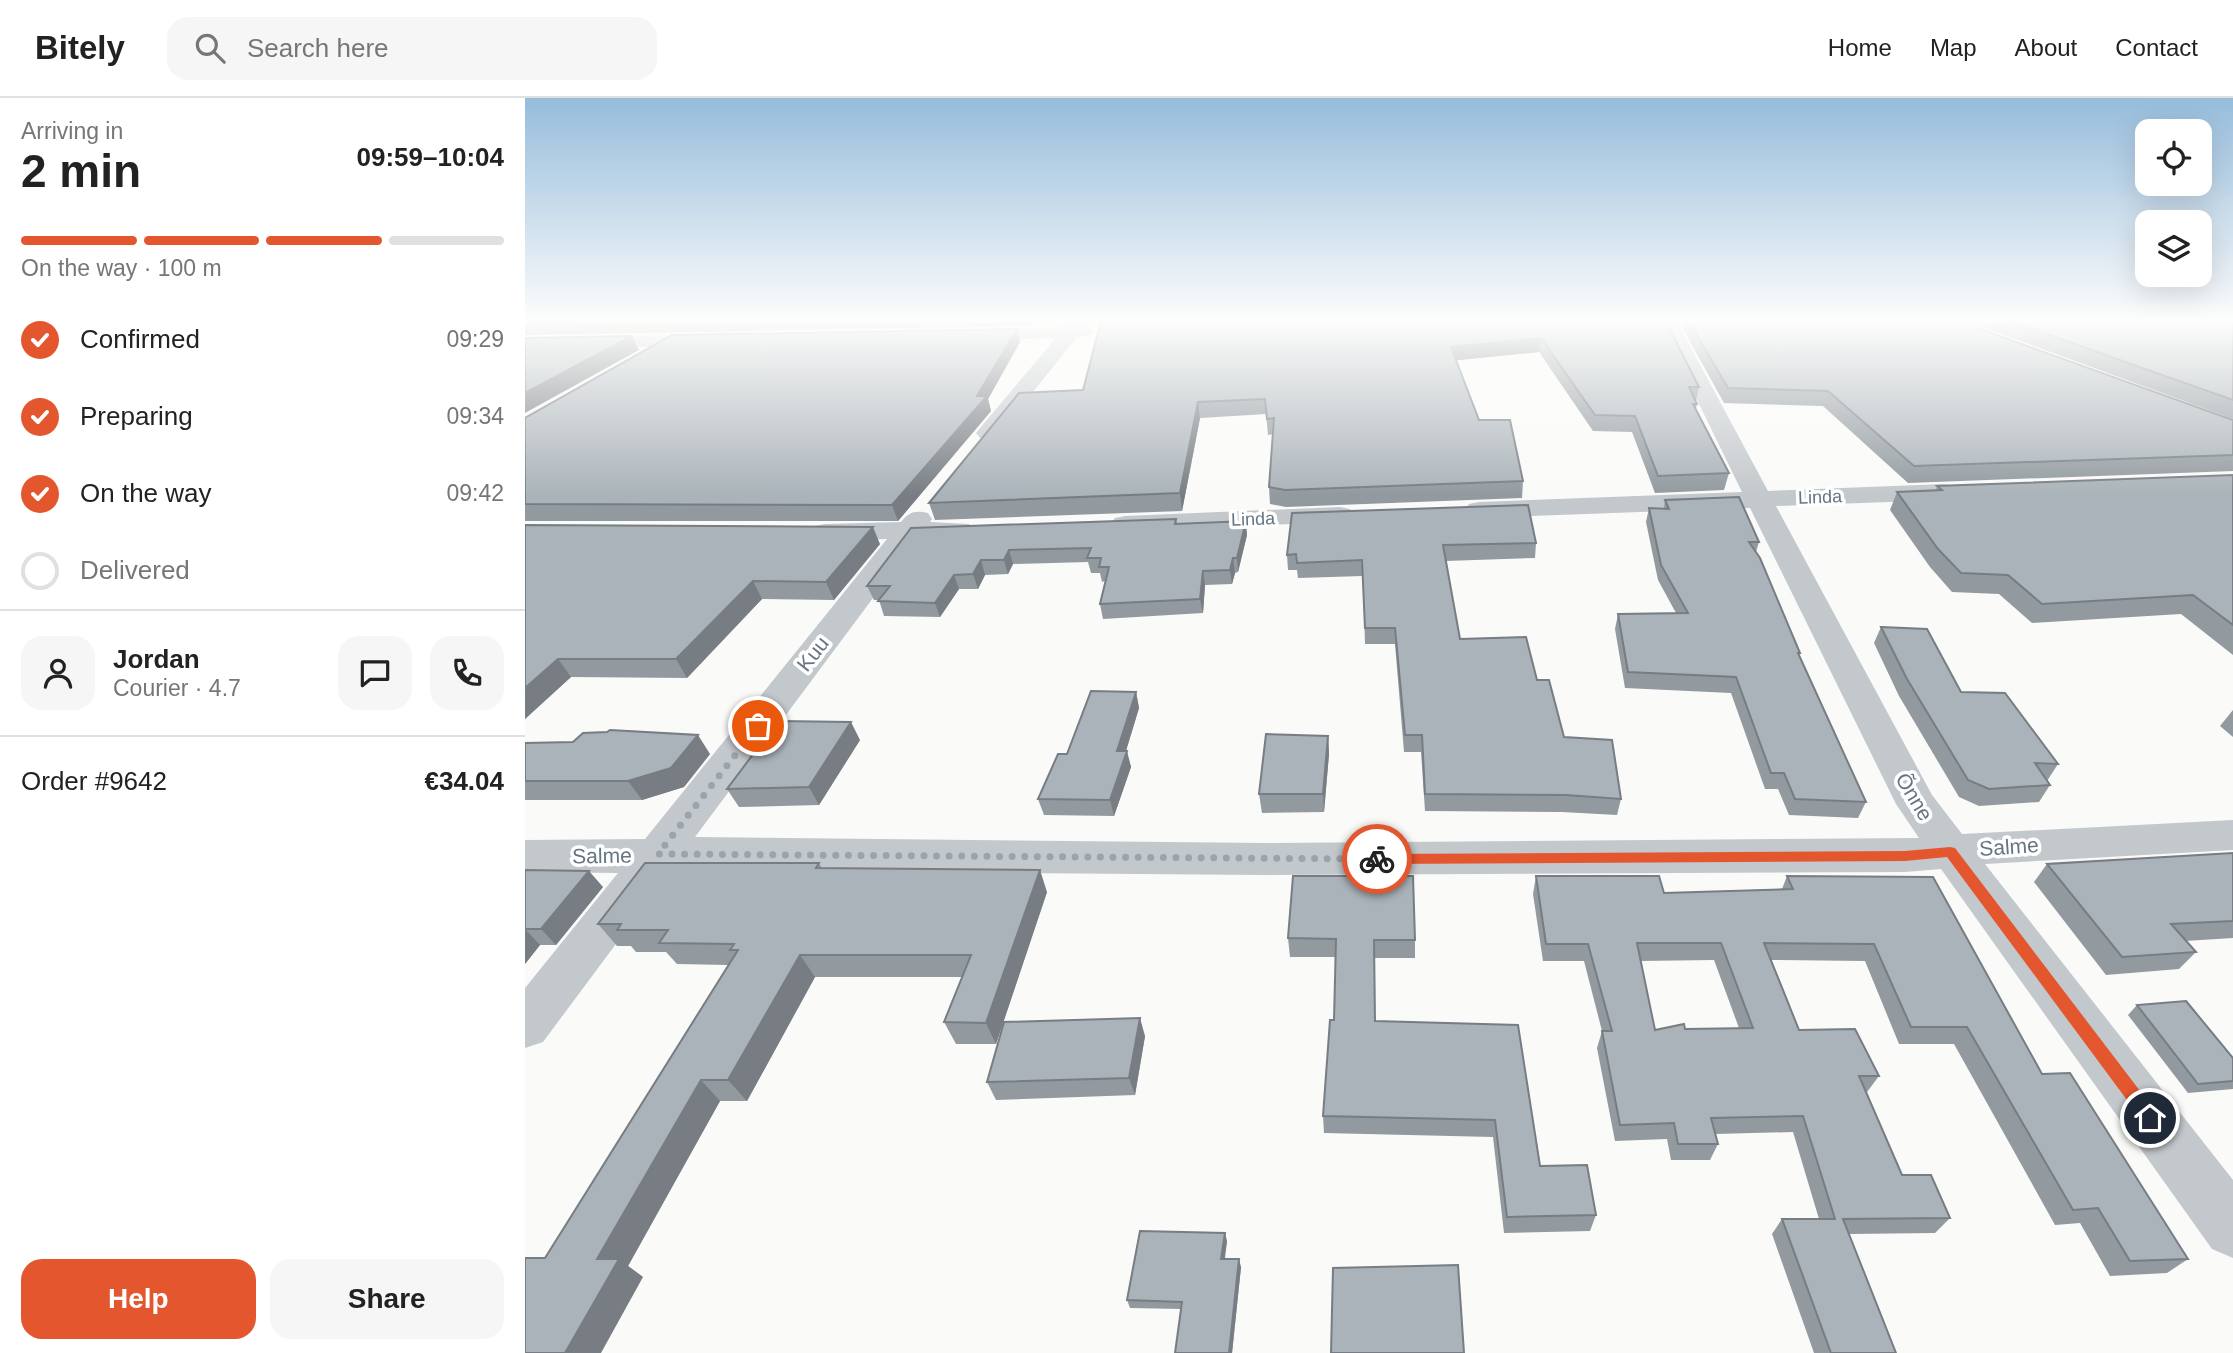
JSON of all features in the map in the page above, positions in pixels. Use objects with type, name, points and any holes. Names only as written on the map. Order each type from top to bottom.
[{"type":"street","points":[[967,458],[1039,379]]},
{"type":"street","name":"Õnne","points":[[1697,379],[1916,804],[2233,1228]]},
{"type":"street","name":"Kuu","points":[[525,1026],[941,490]]},
{"type":"street","name":"Linda","points":[[1452,511],[1976,491]]},
{"type":"street","name":"Linda","points":[[1103,525],[1368,514]]},
{"type":"street","points":[[795,532],[991,529]]},
{"type":"street","name":"Salme","points":[[525,856],[658,854],[1279,859],[1891,857],[2005,846],[2233,835]]},
{"type":"building","points":[[525,379],[552,379],[525,393]]},
{"type":"building","points":[[595,379],[987,379],[977,396],[987,396],[892,505],[525,504],[525,418]]},
{"type":"building","points":[[1086,379],[1463,379],[1479,420],[1510,420],[1523,481],[1285,490],[1269,487],[1274,418],[1267,419],[1265,399],[1198,402],[1180,493],[929,503],[1019,393],[1083,390]]},
{"type":"building","points":[[1569,379],[1695,379],[1699,387],[1689,387],[1697,404],[1693,404],[1729,473],[1658,476],[1635,416],[1595,415]]},
{"type":"building","points":[[1722,379],[2118,379],[2233,420],[2233,455],[1914,466],[1828,391],[1728,388]]},
{"type":"building","points":[[2172,379],[2233,379],[2233,400]]},
{"type":"building","points":[[2233,475],[2233,625],[2193,595],[2042,604],[2008,575],[1961,573],[1938,549],[1897,492],[1942,490],[1937,486]]},
{"type":"building","points":[[1739,497],[1759,542],[1749,542],[1760,558],[1798,653],[1866,802],[1795,799],[1784,773],[1771,773],[1736,677],[1628,672],[1618,614],[1688,613],[1661,565],[1649,508],[1669,509],[1665,500]]},
{"type":"building","points":[[1528,505],[1536,543],[1443,545],[1460,639],[1526,637],[1537,680],[1549,680],[1564,737],[1612,740],[1621,799],[1566,795],[1425,794],[1422,735],[1405,735],[1395,628],[1365,628],[1362,560],[1297,563],[1296,554],[1287,555],[1292,513]]},
{"type":"building","points":[[1176,519],[1175,524],[1246,521],[1237,558],[1233,558],[1230,570],[1203,571],[1200,599],[1100,604],[1109,567],[1099,567],[1101,558],[1087,558],[1091,548],[1009,550],[1004,560],[981,560],[973,574],[954,575],[935,603],[878,601],[890,586],[867,586],[911,528]]},
{"type":"building","points":[[525,525],[873,527],[826,582],[753,581],[676,659],[558,659],[525,688]]},
{"type":"building","points":[[1881,627],[1927,629],[1961,692],[2005,693],[2058,764],[2035,763],[2050,785],[1989,789],[1968,780],[1907,679]]},
{"type":"building","points":[[1091,691],[1136,692],[1117,751],[1127,751],[1110,800],[1038,799],[1058,754],[1067,754]]},
{"type":"building","points":[[778,721],[851,722],[809,787],[727,789]]},
{"type":"building","points":[[610,730],[698,735],[671,768],[628,781],[525,781],[525,743],[573,742],[583,733]]},
{"type":"building","points":[[1266,734],[1328,736],[1323,794],[1259,794]]},
{"type":"building","points":[[2233,853],[2233,921],[2171,924],[2196,952],[2122,957],[2047,864]]},
{"type":"building","points":[[645,863],[819,863],[816,868],[1040,870],[986,1023],[944,1022],[971,955],[800,955],[728,1080],[701,1080],[597,1259],[619,1259],[565,1353],[525,1353],[525,1258],[545,1258],[738,950],[730,950],[734,944],[659,943],[668,930],[617,930],[621,924],[598,924]]},
{"type":"building","points":[[525,870],[589,871],[541,929],[525,929]]},
{"type":"building","points":[[1293,876],[1413,876],[1415,940],[1374,940],[1375,1021],[1518,1025],[1540,1166],[1587,1165],[1596,1215],[1507,1217],[1495,1120],[1323,1116],[1330,1020],[1334,1020],[1336,939],[1288,938]]},
{"type":"building","points":[[1536,876],[1659,876],[1664,893],[1793,889],[1787,876],[1933,877],[2042,1074],[2070,1073],[2188,1259],[2130,1261],[2098,1208],[2073,1210],[1967,1027],[1911,1027],[1874,944],[1764,943],[1799,1030],[1855,1029],[1879,1076],[1859,1076],[1902,1175],[1931,1175],[1950,1218],[1843,1219],[1896,1353],[1831,1353],[1782,1219],[1835,1219],[1803,1116],[1711,1118],[1718,1144],[1678,1144],[1674,1123],[1620,1125],[1602,1031],[1612,1031],[1588,944],[1546,944]],"holes":[[[1637,943],[1721,943],[1753,1028],[1685,1029],[1684,1024],[1655,1030]]]},
{"type":"building","points":[[2186,1001],[2233,1058],[2233,1081],[2198,1084],[2137,1005]]},
{"type":"building","points":[[1140,1018],[1129,1078],[987,1082],[1004,1022]]},
{"type":"building","points":[[1140,1231],[1225,1233],[1221,1259],[1239,1259],[1229,1353],[1175,1353],[1182,1302],[1127,1300]]},
{"type":"building","points":[[1458,1265],[1464,1353],[1331,1353],[1333,1268]]},
{"type":"way so far","points":[[758,726],[658,854],[1377,859]]},
{"type":"route","points":[[1377,859],[1905,856],[1950,852],[2150,1118]]}]
